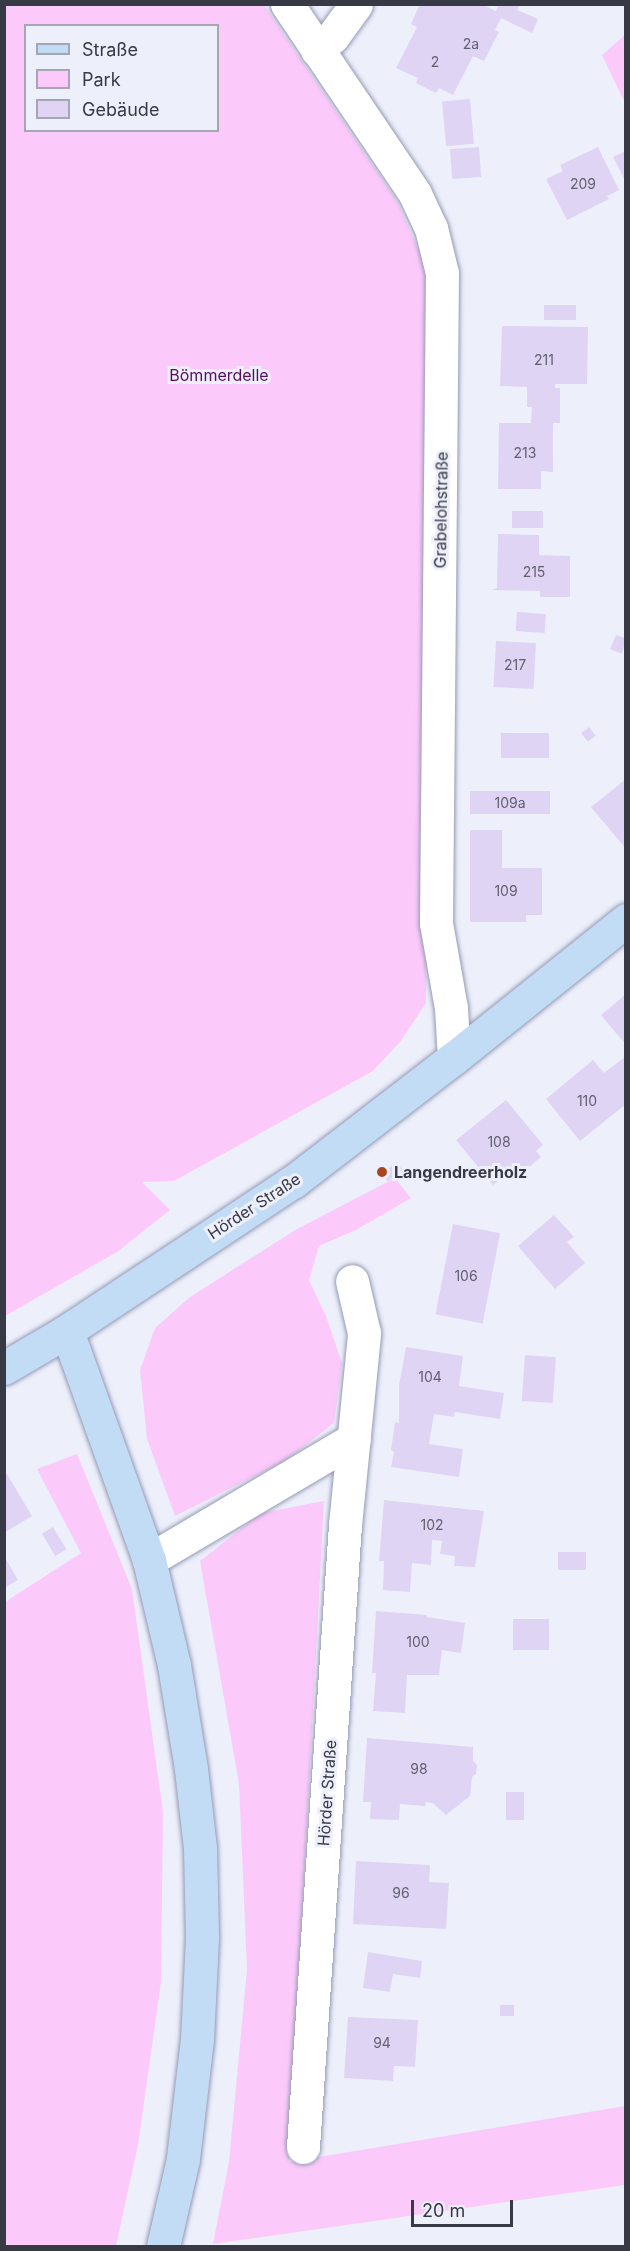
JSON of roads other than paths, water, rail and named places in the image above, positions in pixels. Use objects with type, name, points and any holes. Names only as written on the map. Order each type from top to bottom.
[{"type":"main road","name":"Hörder Straße","points":[[4,1368],[67,1331],[294,1181],[454,1058],[626,920]]},
{"type":"main road","points":[[67,1331],[149,1560],[174,1665],[191,1769],[200,1848],[202,1938],[197,2039],[177,2186],[163,2247]]},
{"type":"street","name":"Grabelohstraße","points":[[287,4],[415,194],[431,228],[442,273],[436,923],[451,1008],[454,1058]]},
{"type":"street","points":[[317,50],[333,36],[356,4]]},
{"type":"street","name":"Hörder Straße","points":[[303,2147],[345,1526],[364,1334],[352,1281]]},
{"type":"street","points":[[149,1560],[354,1439]]},
{"type":"place","name":"Langendreerholz","points":[[382,1172]]},
{"type":"park label","name":"Bömmerdelle","points":[[219,375]]}]
